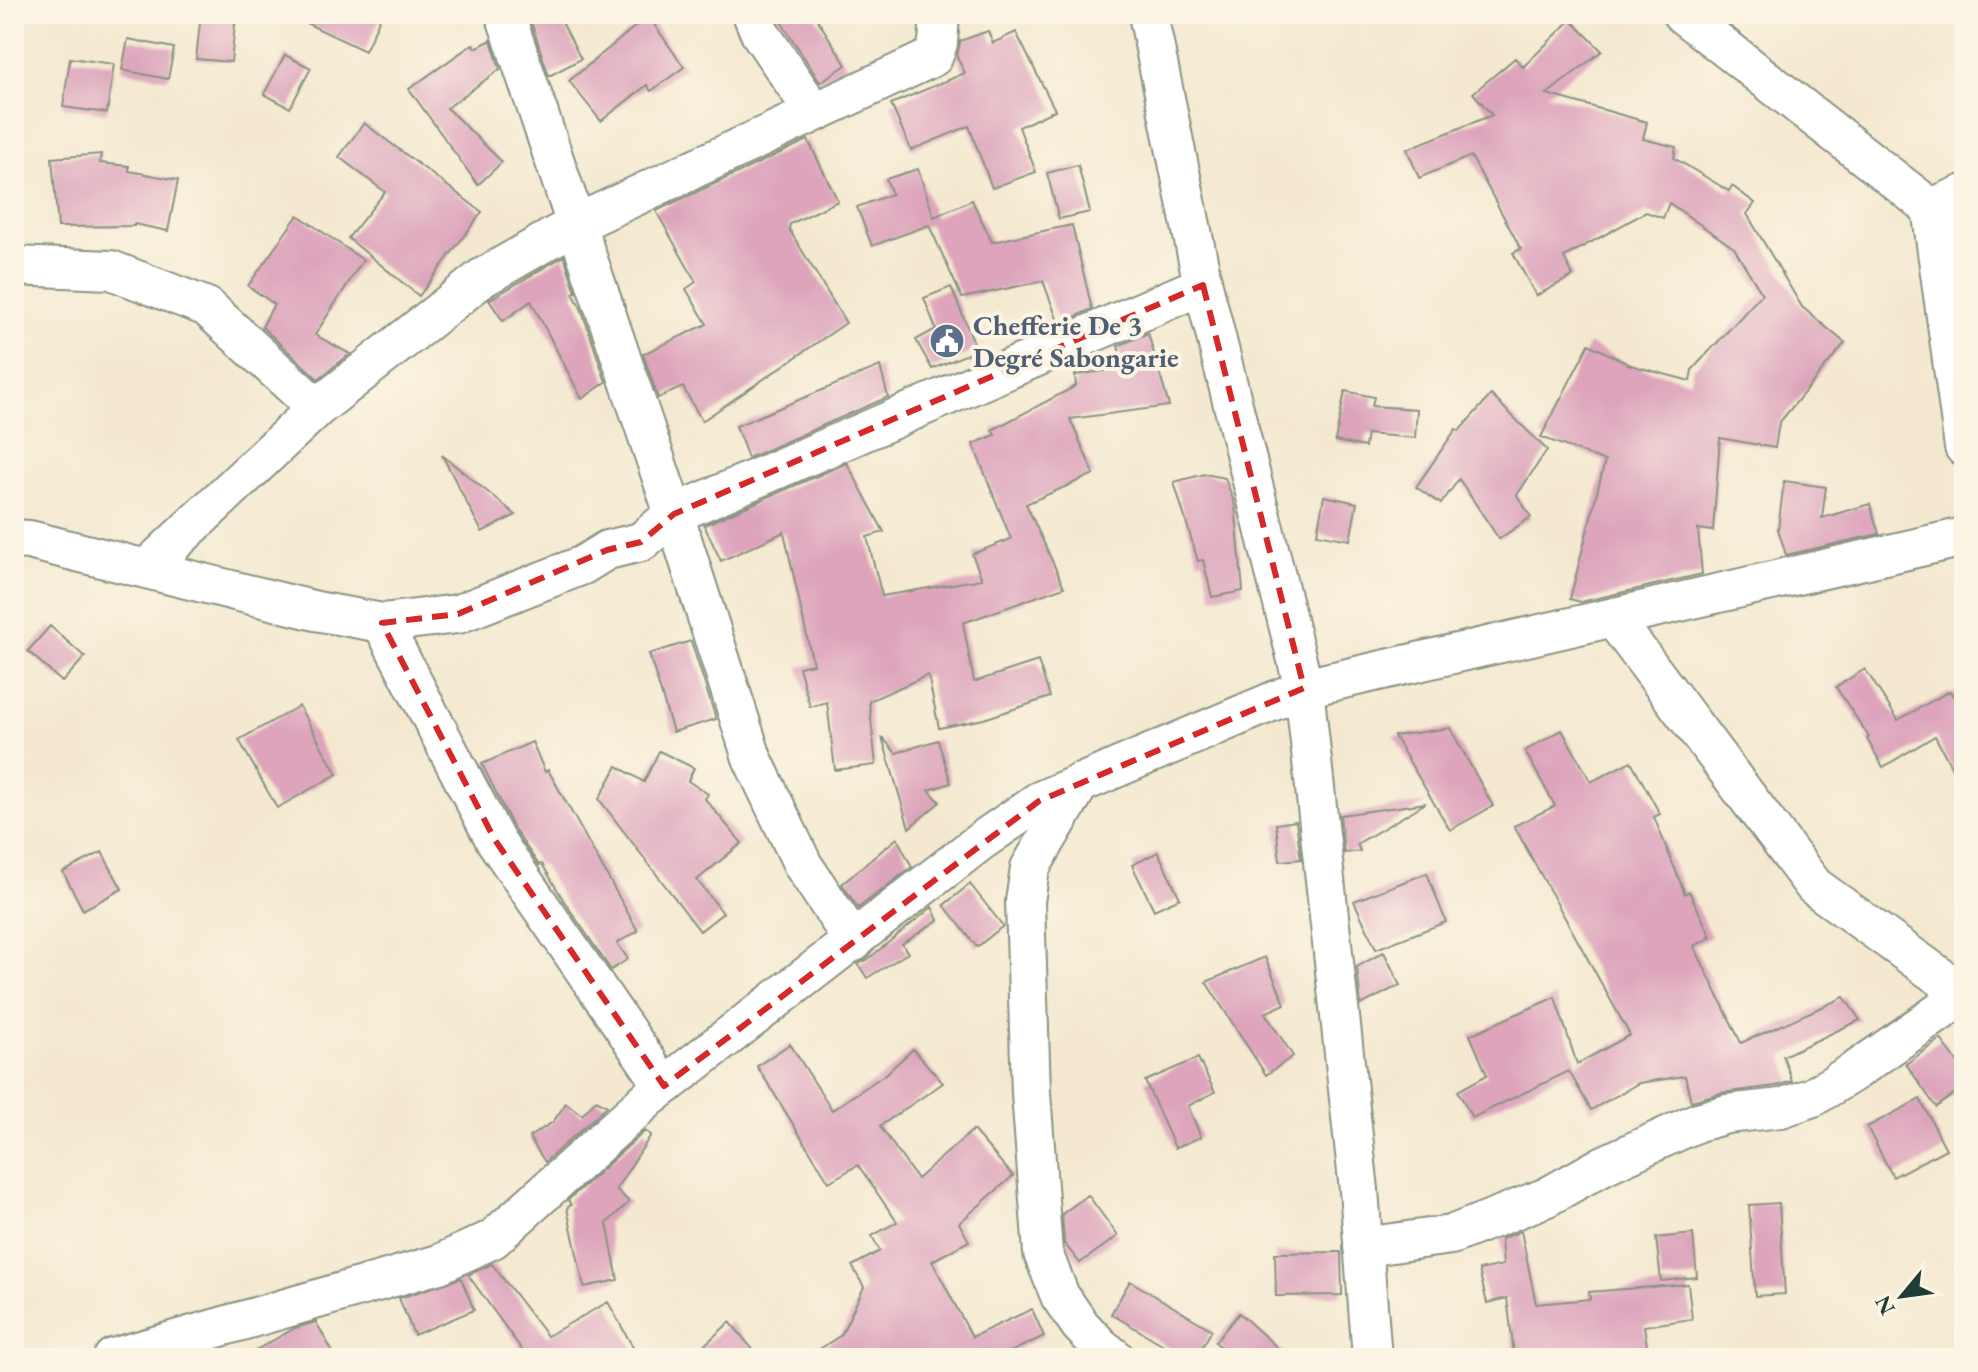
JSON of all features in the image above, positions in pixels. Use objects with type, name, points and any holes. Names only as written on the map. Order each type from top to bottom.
[{"type":"street","points":[[505,14],[674,514],[752,758],[803,865],[854,942]]},
{"type":"street","points":[[752,14],[760,33],[814,112]]},
{"type":"street","points":[[146,569],[317,408],[482,278],[576,224],[933,57],[938,43],[940,14]]},
{"type":"street","points":[[1148,14],[1203,285],[1304,688],[1359,1190],[1372,1358]]},
{"type":"street","points":[[1682,14],[1947,201],[1964,234]]},
{"type":"street","points":[[1947,201],[1964,447]]},
{"type":"street","points":[[14,266],[111,270],[207,307],[317,408]]},
{"type":"street","points":[[14,539],[29,540],[316,611],[382,623],[458,614],[583,565],[607,550],[641,542],[674,514],[1203,285]]},
{"type":"street","points":[[113,1358],[439,1264],[493,1239],[664,1086],[981,841],[1039,801],[1304,688],[1964,537]]},
{"type":"street","points":[[1363,1247],[1451,1235],[1547,1197],[1604,1165],[1698,1122],[1727,1114],[1781,1108],[1813,1097],[1964,994],[1814,886],[1613,618]]},
{"type":"street","points":[[382,623],[495,840],[664,1086]]},
{"type":"street","points":[[1080,783],[1030,868],[1025,902],[1031,1077],[1043,1253],[1060,1296],[1080,1325],[1115,1358]]},
{"type":"street","points":[[981,841],[1030,868]]},
{"type":"highlighted area","points":[[1203,285],[1304,688],[1039,801],[664,1086],[495,840],[382,623],[458,614],[607,550],[641,542],[674,514]]},
{"type":"building","points":[[201,14],[236,14],[231,62],[196,59]]},
{"type":"building","points":[[287,14],[382,14],[365,51]]},
{"type":"building","points":[[538,14],[577,15],[563,24],[581,59],[549,76],[530,19]]},
{"type":"building","points":[[776,14],[814,14],[846,65],[820,82]]},
{"type":"building","points":[[648,16],[684,67],[651,91],[647,85],[601,121],[569,81]]},
{"type":"building","points":[[1571,20],[1602,51],[1547,94],[1647,122],[1643,139],[1676,147],[1674,158],[1729,191],[1732,186],[1755,203],[1747,214],[1802,307],[1845,343],[1779,423],[1775,448],[1720,438],[1713,531],[1698,529],[1702,574],[1581,602],[1570,599],[1605,461],[1541,437],[1589,344],[1630,365],[1690,381],[1692,370],[1762,294],[1734,248],[1669,203],[1663,218],[1646,212],[1564,257],[1573,276],[1536,296],[1513,253],[1521,249],[1471,156],[1419,178],[1407,149],[1492,115],[1473,93],[1515,58],[1523,67]]},
{"type":"building","points":[[988,31],[993,43],[1016,32],[1055,110],[1019,127],[1036,172],[992,188],[969,126],[911,150],[891,104],[965,73],[957,57],[960,41]]},
{"type":"building","points":[[128,39],[174,48],[168,79],[122,70]]},
{"type":"building","points":[[491,40],[500,69],[447,108],[502,162],[478,185],[409,89],[473,44],[476,48]]},
{"type":"building","points":[[285,55],[311,68],[290,108],[264,94]]},
{"type":"building","points":[[70,58],[114,64],[107,113],[63,107]]},
{"type":"building","points":[[364,123],[482,212],[419,296],[348,238],[385,192],[339,157]]},
{"type":"building","points":[[808,140],[838,201],[790,224],[789,229],[846,323],[702,421],[683,387],[658,398],[643,354],[707,324],[686,289],[696,282],[656,211]]},
{"type":"building","points":[[101,154],[100,163],[129,166],[129,171],[178,180],[168,231],[134,224],[58,227],[52,158]]},
{"type":"building","points":[[1078,165],[1090,212],[1059,219],[1047,173]]},
{"type":"building","points":[[918,169],[934,217],[972,200],[992,242],[1072,225],[1092,309],[1059,324],[1043,281],[962,298],[929,225],[872,246],[857,207],[892,194],[886,179]]},
{"type":"building","points":[[298,215],[363,260],[315,335],[350,354],[318,379],[262,327],[274,304],[248,286]]},
{"type":"building","points":[[564,256],[576,292],[573,293],[606,382],[582,399],[531,301],[503,321],[489,300]]},
{"type":"building","points":[[951,287],[977,350],[932,369],[916,340],[936,329],[924,298]]},
{"type":"building","points":[[1148,333],[1169,406],[1070,419],[1094,474],[1026,504],[1064,587],[963,623],[974,682],[1038,661],[1050,697],[984,719],[939,728],[928,675],[869,701],[876,765],[835,770],[827,702],[810,707],[799,667],[813,664],[784,532],[721,561],[704,525],[847,463],[884,532],[867,537],[882,596],[982,579],[972,554],[1011,539],[973,444],[995,435],[992,430],[1076,386],[1075,375],[1124,368],[1118,346]]},
{"type":"building","points":[[880,366],[888,397],[748,458],[736,426]]},
{"type":"building","points":[[1345,391],[1374,397],[1372,406],[1417,409],[1415,438],[1367,434],[1365,447],[1335,441]]},
{"type":"building","points":[[1491,395],[1547,450],[1517,495],[1531,517],[1499,539],[1459,479],[1441,504],[1416,487],[1456,429],[1459,431]]},
{"type":"building","points":[[442,455],[516,515],[482,532]]},
{"type":"building","points":[[1205,474],[1225,478],[1235,505],[1243,591],[1212,597],[1203,560],[1198,561],[1174,482]]},
{"type":"building","points":[[1784,481],[1826,487],[1822,518],[1870,504],[1879,534],[1786,555],[1778,529]]},
{"type":"building","points":[[1324,496],[1357,503],[1350,540],[1317,534]]},
{"type":"building","points":[[50,626],[85,657],[62,682],[28,651]]},
{"type":"building","points":[[691,641],[716,719],[673,732],[649,654]]},
{"type":"building","points":[[1865,669],[1898,720],[1950,691],[1952,695],[1964,686],[1964,791],[1935,736],[1883,767],[1867,739],[1869,737],[1836,687]]},
{"type":"building","points":[[299,706],[337,774],[277,808],[239,740]]},
{"type":"building","points":[[1450,728],[1493,806],[1450,830],[1394,736]]},
{"type":"building","points":[[1562,730],[1591,782],[1631,761],[1660,814],[1654,817],[1685,894],[1689,891],[1711,937],[1694,946],[1741,1043],[1844,997],[1860,1020],[1783,1056],[1792,1081],[1691,1101],[1685,1076],[1639,1083],[1591,1110],[1569,1071],[1472,1118],[1458,1091],[1487,1075],[1470,1035],[1555,997],[1577,1064],[1630,1035],[1514,826],[1555,806],[1525,751]]},
{"type":"building","points":[[882,737],[896,753],[938,740],[951,783],[929,790],[940,802],[909,828]]},
{"type":"building","points":[[532,742],[545,772],[548,770],[638,931],[617,943],[628,959],[611,970],[542,864],[539,865],[514,829],[482,764]]},
{"type":"building","points":[[659,751],[694,768],[688,781],[708,794],[705,799],[742,843],[697,880],[723,913],[700,931],[599,799],[617,766],[644,782]]},
{"type":"building","points":[[1426,803],[1357,844],[1360,851],[1344,853],[1340,815]]},
{"type":"building","points":[[1296,821],[1301,859],[1280,861],[1276,824]]},
{"type":"building","points":[[897,838],[912,867],[858,908],[842,884]]},
{"type":"building","points":[[102,852],[122,889],[83,910],[63,872]]},
{"type":"building","points":[[1158,852],[1180,898],[1154,910],[1132,865]]},
{"type":"building","points":[[1427,873],[1446,922],[1376,949],[1354,901]]},
{"type":"building","points":[[970,884],[1003,926],[977,947],[944,905]]},
{"type":"building","points":[[932,907],[938,920],[902,944],[908,953],[867,978],[858,964]]},
{"type":"building","points":[[1384,952],[1400,985],[1361,1005],[1357,967]]},
{"type":"building","points":[[1265,957],[1285,1004],[1265,1013],[1293,1056],[1266,1075],[1206,982]]},
{"type":"building","points":[[1941,1039],[1964,1072],[1964,1087],[1936,1107],[1906,1064]]},
{"type":"building","points":[[790,1044],[832,1110],[887,1073],[913,1049],[943,1083],[880,1126],[917,1179],[973,1130],[1013,1176],[959,1223],[969,1241],[932,1261],[972,1337],[1032,1309],[1044,1336],[998,1358],[806,1358],[841,1335],[864,1287],[852,1266],[880,1251],[872,1236],[897,1222],[858,1165],[829,1182],[757,1066]]},
{"type":"building","points":[[1198,1058],[1215,1092],[1188,1106],[1201,1137],[1175,1148],[1145,1081]]},
{"type":"building","points":[[1920,1099],[1946,1149],[1893,1177],[1867,1127]]},
{"type":"building","points":[[596,1100],[607,1106],[545,1162],[529,1137],[553,1122],[566,1103],[582,1115]]},
{"type":"building","points":[[645,1131],[651,1135],[616,1189],[629,1202],[607,1223],[618,1280],[584,1287],[567,1208],[571,1205],[568,1200]]},
{"type":"building","points":[[1088,1195],[1118,1236],[1080,1263],[1064,1243],[1062,1214]]},
{"type":"building","points":[[1779,1203],[1785,1294],[1755,1296],[1749,1205]]},
{"type":"building","points":[[1521,1231],[1536,1304],[1590,1299],[1589,1292],[1688,1284],[1692,1319],[1644,1326],[1649,1358],[1534,1358],[1534,1352],[1514,1354],[1507,1298],[1487,1303],[1479,1270],[1503,1265],[1501,1239]]},
{"type":"building","points":[[1693,1234],[1697,1277],[1661,1281],[1656,1238]]},
{"type":"building","points":[[1341,1252],[1342,1295],[1276,1296],[1275,1253]]},
{"type":"building","points":[[492,1264],[547,1336],[608,1302],[639,1358],[507,1358],[522,1350],[468,1275]]},
{"type":"building","points":[[461,1278],[474,1310],[414,1335],[399,1298]]},
{"type":"building","points":[[1130,1281],[1212,1330],[1196,1358],[1186,1358],[1111,1314]]},
{"type":"building","points":[[1239,1313],[1289,1358],[1233,1358],[1215,1342]]},
{"type":"building","points":[[316,1322],[336,1358],[242,1358],[295,1328]]},
{"type":"building","points":[[730,1322],[760,1358],[690,1358]]},
{"type":"place","name":"Chefferie De 3 Degré Sabongarie","points":[[947,341]]}]
